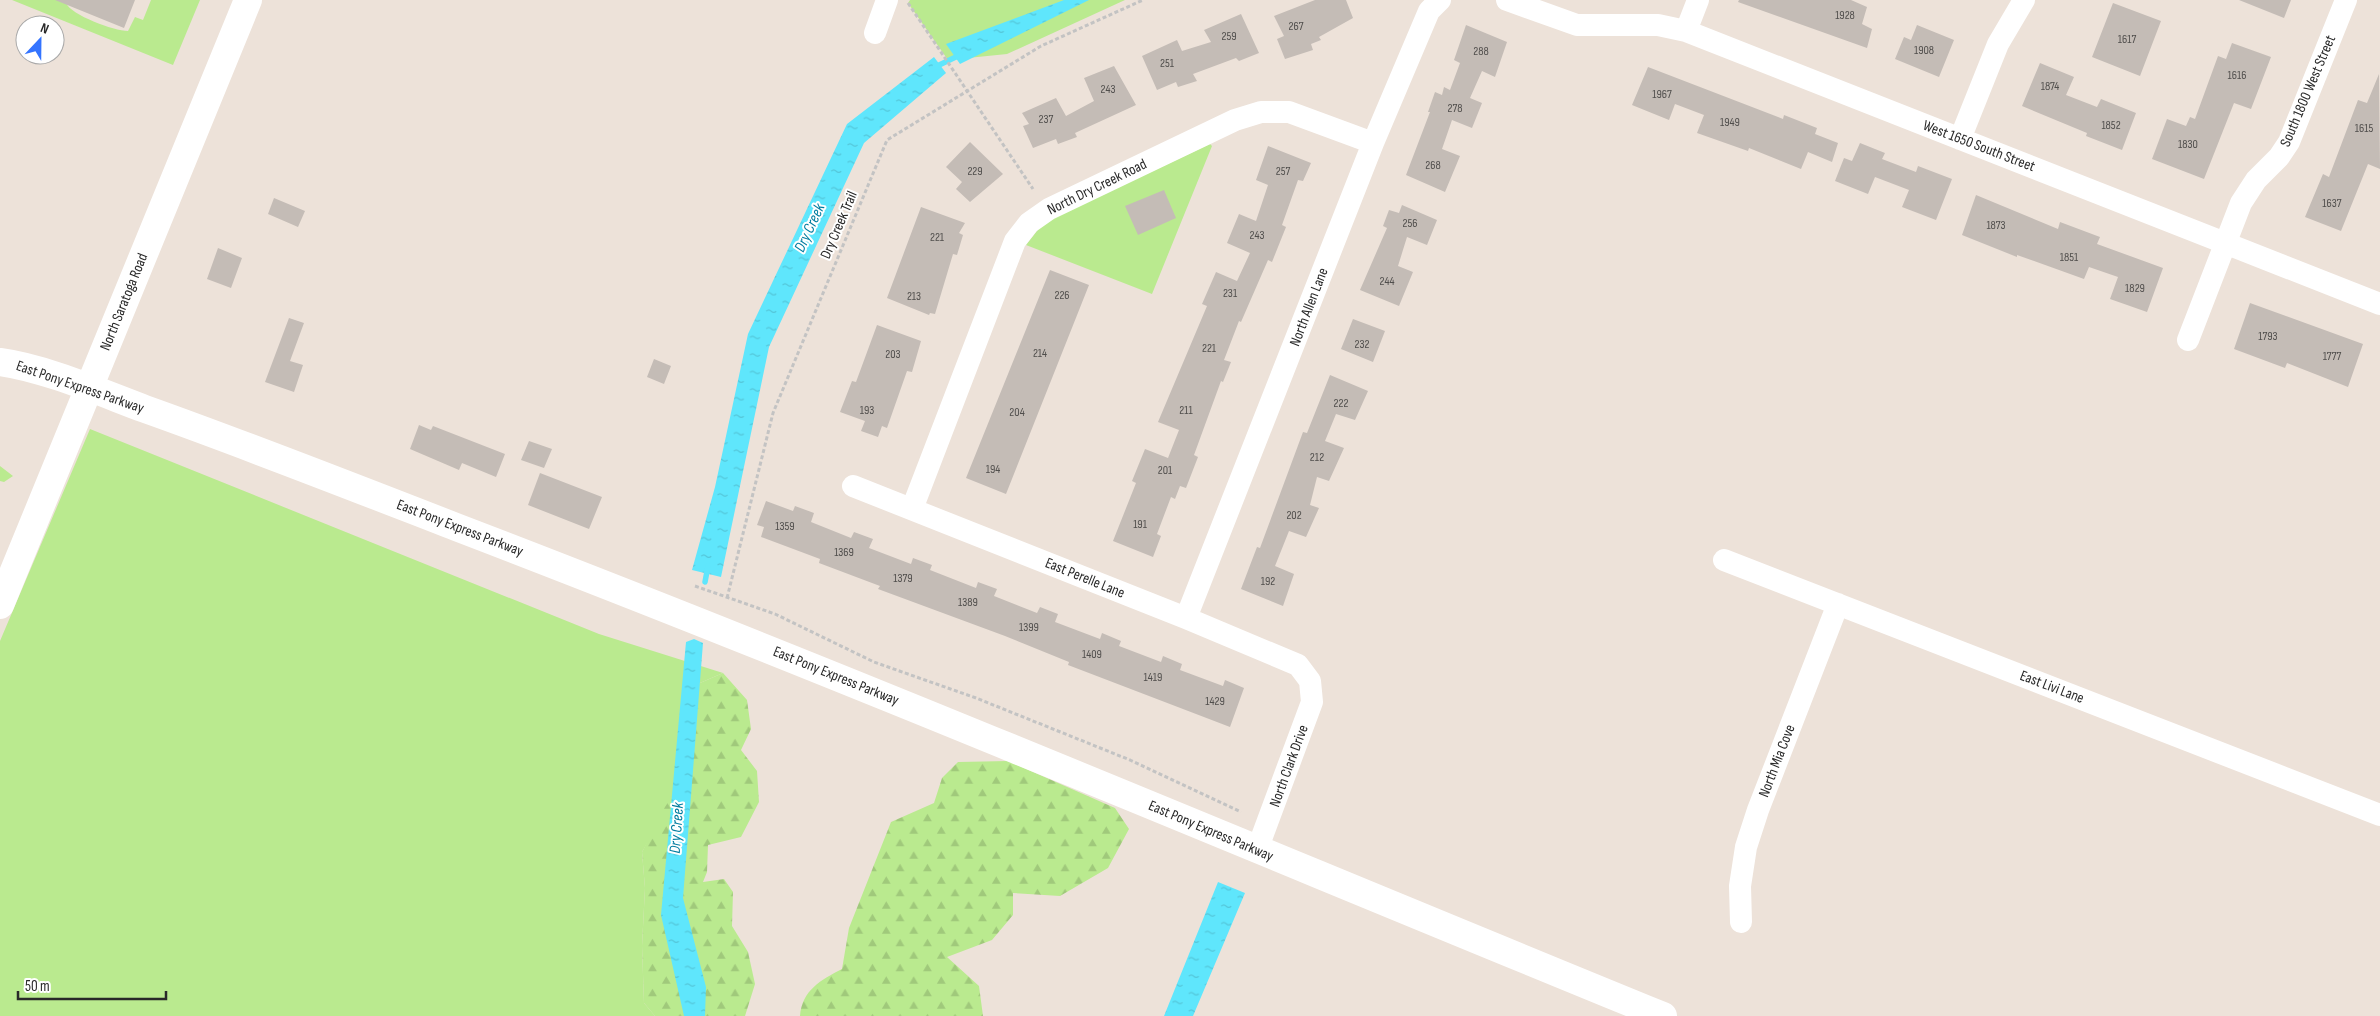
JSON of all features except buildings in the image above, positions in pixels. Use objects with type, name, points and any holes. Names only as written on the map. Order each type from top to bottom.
[{"type":"street","name":"North Saratoga Road","points":[[0,605],[248,0]]},
{"type":"street","name":"North Allen Lane","points":[[1186,618],[1373,143],[1418,34],[1430,11],[1440,0]]},
{"type":"street","name":"West 1650 South Street","points":[[1507,0],[1570,24],[1658,25],[1686,31],[2380,304]]},
{"type":"street","points":[[1686,31],[1698,0]]},
{"type":"street","points":[[1960,139],[1998,44],[2024,0]]},
{"type":"street","name":"South 1800 West Street","points":[[2188,340],[2241,203],[2256,180],[2279,157],[2289,142],[2346,0]]},
{"type":"street","points":[[875,32],[897,2]]},
{"type":"street","name":"North Dry Creek Road","points":[[912,509],[1015,241],[1029,223],[1049,209],[1235,120],[1261,112],[1289,112],[1373,143]]},
{"type":"street","name":"East Pony Express Parkway","points":[[0,362],[22,366],[89,388],[234,440],[616,589],[908,705],[1663,1016]]},
{"type":"street","name":"East Perelle Lane","points":[[852,486],[1293,662],[1310,680]]},
{"type":"street","name":"East Livi Lane","points":[[1724,560],[2380,815]]},
{"type":"street","name":"North Mia Cove","points":[[1741,922],[1740,886],[1746,847],[1758,810],[1838,604]]},
{"type":"street","name":"North Clark Drive","points":[[1257,850],[1312,702],[1310,680]]},
{"type":"path","name":"Dry Creek Trail","points":[[726,598],[773,413],[886,140],[1041,46],[1144,0]]},
{"type":"path","points":[[897,2],[940,50],[1033,189]]},
{"type":"path","points":[[695,586],[775,614],[874,662],[976,698],[1130,760],[1241,812]]},
{"type":"green space","points":[[12,0],[59,0],[94,22],[128,31],[135,17],[143,20],[151,0],[200,0],[173,65],[65,21],[65,15],[49,15]]},
{"type":"green space","points":[[910,0],[1125,0],[1007,54],[948,60],[908,3]]},
{"type":"green space","points":[[1210,144],[1212,146],[1152,294],[1026,245],[1044,222]]},
{"type":"green space","points":[[90,429],[599,634],[723,673],[693,686],[693,765],[642,852],[645,888],[642,946],[644,1003],[655,1016],[0,1016],[0,641]]},
{"type":"green space","points":[[0,466],[13,476],[4,482],[0,481]]},
{"type":"green space","points":[[723,673],[747,700],[751,729],[741,750],[757,771],[759,802],[741,837],[708,845],[707,872],[703,882],[724,879],[733,892],[732,926],[748,952],[755,984],[745,1016],[655,1016],[644,1003],[642,946],[645,888],[642,852],[665,807],[693,765],[693,686]]},
{"type":"green space","points":[[1008,761],[1115,808],[1129,829],[1108,868],[1060,896],[1013,893],[1013,915],[992,940],[947,957],[979,986],[983,1016],[800,1016],[804,999],[814,987],[842,969],[849,928],[891,822],[934,803],[942,778],[958,762]]},
{"type":"water","points":[[1064,0],[1089,0],[960,64],[946,44]]},
{"type":"water","points":[[934,57],[946,73],[864,143],[769,347],[721,577],[692,570],[715,487],[748,334],[847,124]]},
{"type":"water","points":[[694,639],[703,643],[683,898],[706,987],[705,1016],[684,1016],[661,915],[686,642]]},
{"type":"water","points":[[1218,882],[1245,893],[1193,1016],[1164,1016]]},
{"type":"waterway","name":"Dry Creek","points":[[935,67],[960,55]]},
{"type":"waterway","name":"Dry Creek","points":[[705,582],[708,566]]}]
